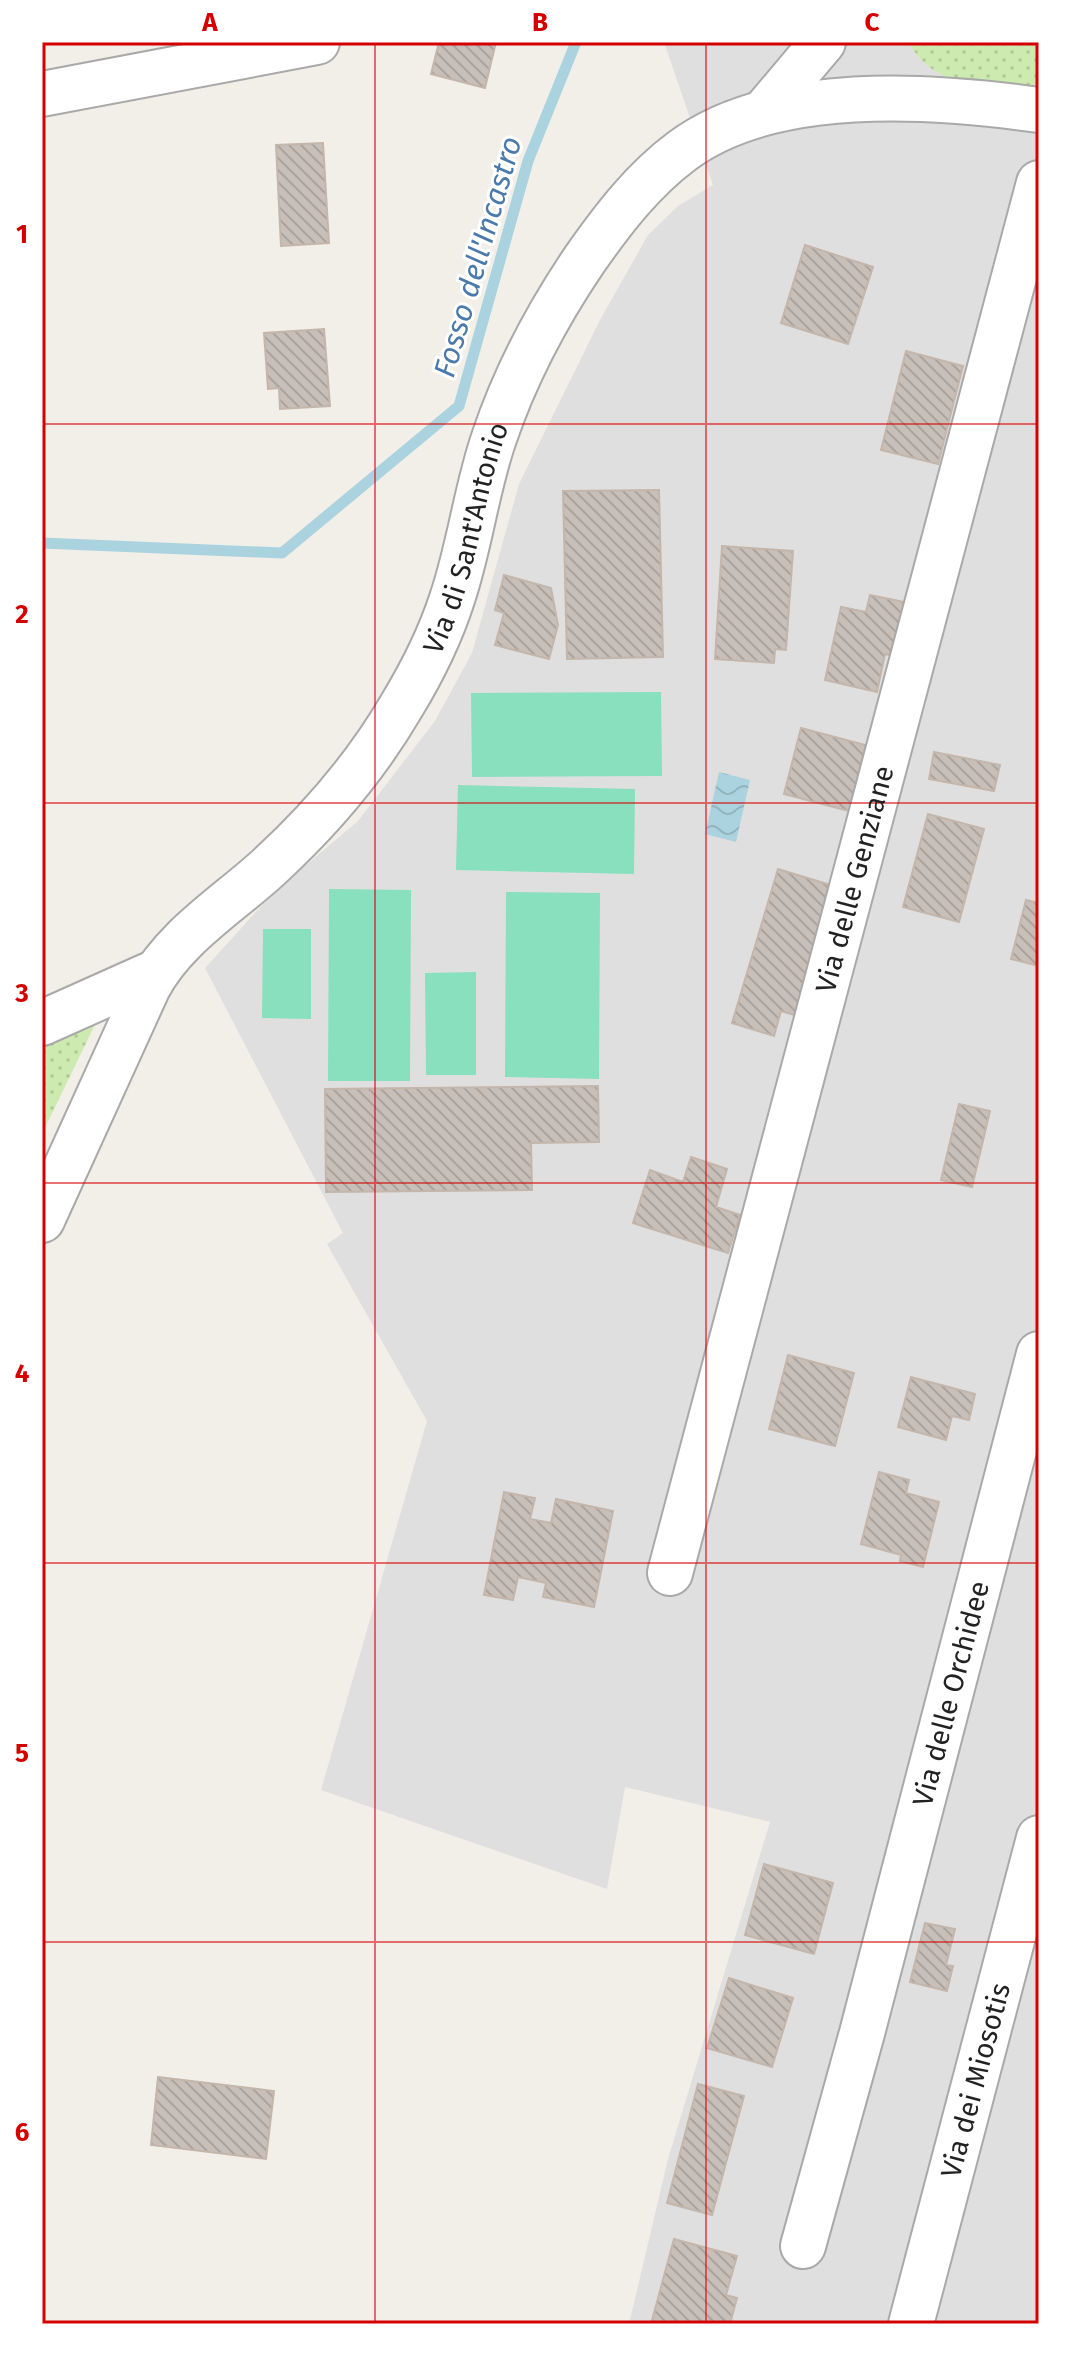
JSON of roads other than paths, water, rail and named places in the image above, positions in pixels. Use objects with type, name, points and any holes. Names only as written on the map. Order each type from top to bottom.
[{"type":"street","points":[[42,94],[317,42]]},
{"type":"street","points":[[764,112],[823,42]]},
{"type":"street","name":"Via di Sant'Antonio","points":[[42,1220],[156,972],[176,948],[304,832],[360,767],[394,719],[426,663],[452,599],[493,442],[514,386],[550,313],[591,250],[627,203],[670,160],[718,129],[764,112],[858,100],[907,98],[959,100],[1039,110]]},
{"type":"street","name":"Via delle Genziane","points":[[670,1573],[1039,183]]},
{"type":"street","points":[[42,1023],[156,972]]},
{"type":"street","name":"Via delle Orchidee","points":[[803,2246],[862,2033],[1039,1354]]},
{"type":"street","name":"Via dei Miosotis","points":[[911,2324],[1039,1838]]},
{"type":"water","points":[[719,772],[750,780],[736,842],[705,834]]},
{"type":"waterway","name":"Fosso dell'Incastro","points":[[42,543],[282,553],[459,406],[528,161],[576,42]]}]
